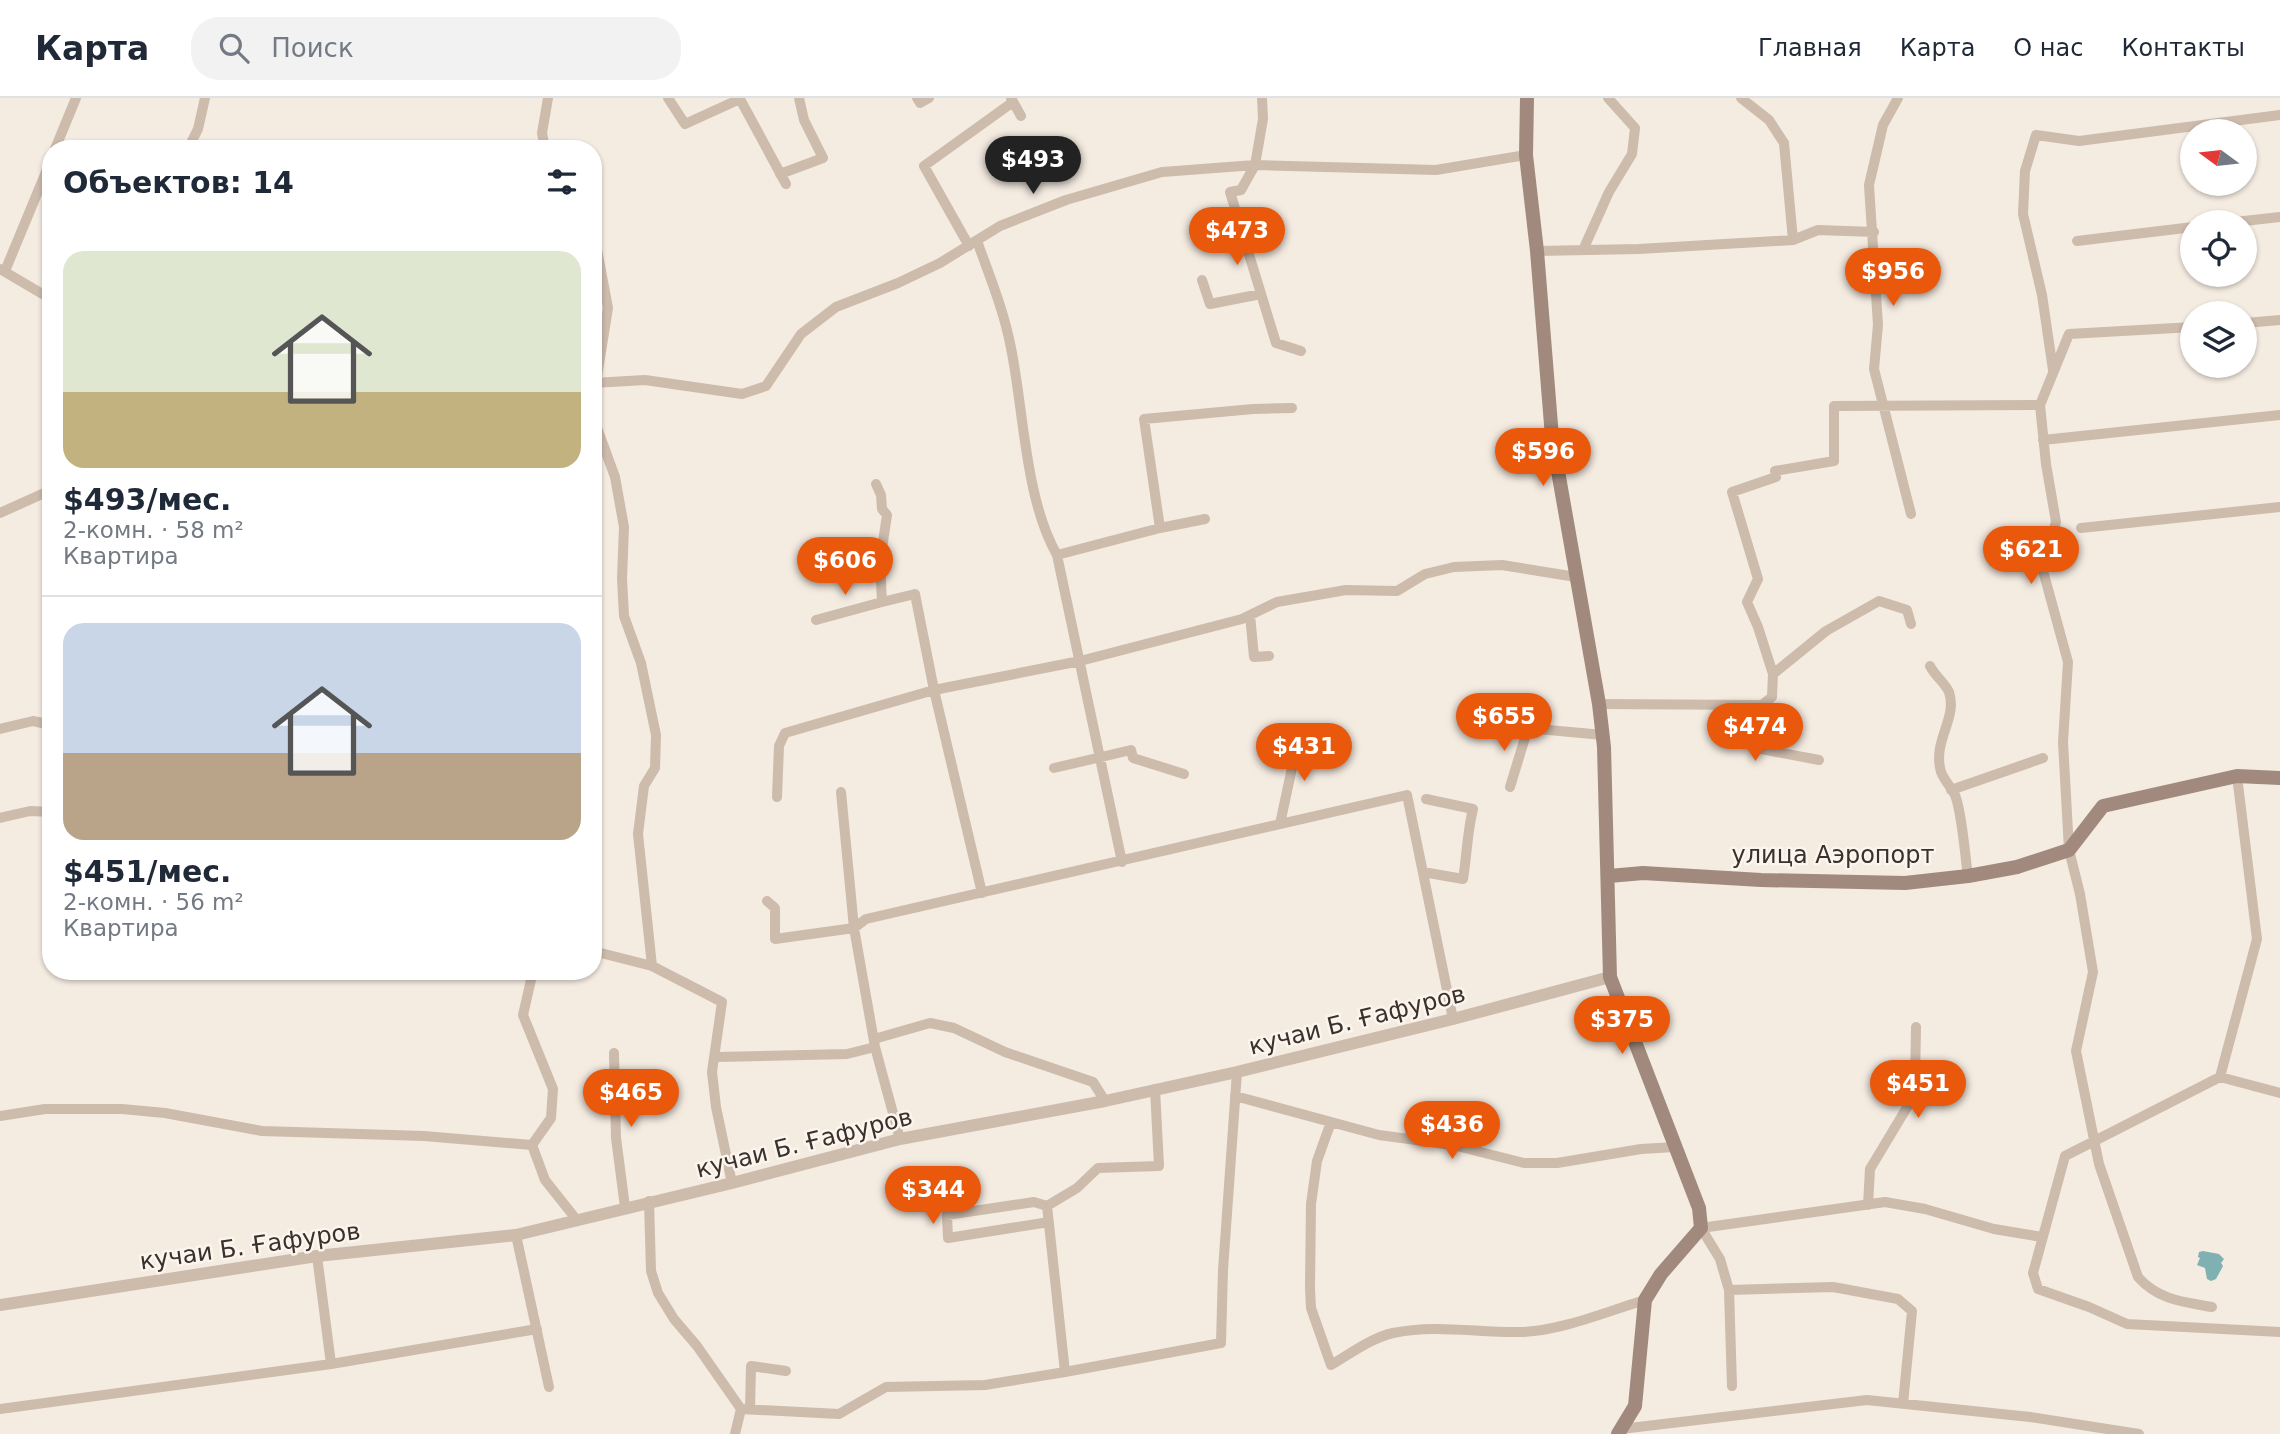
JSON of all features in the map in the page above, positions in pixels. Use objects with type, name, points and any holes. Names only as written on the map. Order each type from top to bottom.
[{"type":"main road","points":[[1527,98],[1526,155],[1537,251],[1552,437],[1603,735],[1610,977],[1699,1208],[1702,1228],[1661,1274],[1645,1300],[1635,1406],[1620,1431]]},
{"type":"main road","points":[[2069,850],[2103,806],[2237,776],[2280,778]]},
{"type":"main road","name":"улица Аэропорт","points":[[1609,876],[1643,873],[1761,880],[1905,883],[2017,867],[2069,850]]},
{"type":"street","points":[[59,140],[76,98]]},
{"type":"street","points":[[192,140],[198,129],[205,98]]},
{"type":"street","points":[[543,140],[548,98]]},
{"type":"street","points":[[668,98],[685,124],[740,99],[786,184]]},
{"type":"street","points":[[780,174],[823,158],[804,120],[799,98]]},
{"type":"street","points":[[917,98],[920,103],[929,98]]},
{"type":"street","points":[[1262,98],[1263,119],[1255,165],[1241,190],[1230,192],[1276,344],[1301,352]]},
{"type":"street","points":[[1583,250],[1609,192],[1632,155],[1635,128],[1608,98]]},
{"type":"street","points":[[1741,98],[1769,120],[1784,143],[1793,240]]},
{"type":"street","points":[[1898,98],[1883,125],[1869,185],[1878,325],[1874,369],[1881,406],[1911,514]]},
{"type":"street","points":[[1021,116],[1012,100],[924,166],[973,244],[1002,308],[1012,348],[1045,534],[1057,555],[1122,862]]},
{"type":"street","points":[[2053,373],[2042,295],[2023,214],[2025,171],[2036,135],[2079,141],[2280,115]]},
{"type":"street","points":[[602,383],[645,380],[742,394],[766,386],[801,334],[836,307],[898,283],[973,244],[1000,226],[1066,200],[1162,172],[1255,165],[1436,170],[1526,155]]},
{"type":"street","points":[[42,180],[2,270],[42,294]]},
{"type":"street","points":[[2257,220],[2280,217]]},
{"type":"street","points":[[2077,241],[2180,229]]},
{"type":"street","points":[[1537,251],[1639,249],[1793,240],[1818,230],[1874,232]]},
{"type":"street","points":[[602,276],[608,308],[602,343]]},
{"type":"street","points":[[1202,279],[1210,304],[1261,294]]},
{"type":"street","points":[[2257,322],[2280,320]]},
{"type":"street","points":[[2180,328],[2069,334],[2040,405],[2056,522],[2042,567],[2068,662],[2063,742],[2069,850],[2080,894],[2093,972],[2076,1051],[2099,1164],[2138,1277],[2147,1287],[2173,1301],[2212,1307]]},
{"type":"street","points":[[1599,704],[1762,705],[1772,697],[1773,674],[1747,603],[1758,579],[1732,492],[1776,477],[1775,471],[1834,461],[1834,406],[2040,405]]},
{"type":"street","points":[[1160,528],[1144,419],[1292,408]]},
{"type":"street","points":[[2043,440],[2280,415]]},
{"type":"street","points":[[602,441],[615,477],[624,527],[624,616],[641,663],[656,735],[655,768],[644,786],[638,834],[652,966]]},
{"type":"street","points":[[876,484],[881,495],[881,509],[887,515],[880,562],[882,602]]},
{"type":"street","points":[[0,513],[42,494]]},
{"type":"street","points":[[2081,528],[2280,507]]},
{"type":"street","points":[[1057,555],[1205,519]]},
{"type":"street","points":[[777,797],[779,746],[785,733],[934,690],[1080,660],[1242,619],[1277,602],[1346,590],[1397,592],[1425,574],[1454,567],[1502,565],[1576,577]]},
{"type":"street","points":[[816,620],[915,594],[934,690],[982,893]]},
{"type":"street","points":[[1773,674],[1826,631],[1879,601],[1907,611],[1911,624]]},
{"type":"street","points":[[1250,615],[1254,657],[1269,656]]},
{"type":"street","points":[[1930,666],[1935,677],[1948,688],[1951,702],[1949,717],[1938,746],[1941,772],[1956,797],[1968,876]]},
{"type":"street","points":[[1488,705],[1500,710],[1517,727],[1603,735]]},
{"type":"street","points":[[1762,705],[1761,749],[1819,760]]},
{"type":"street","points":[[0,729],[33,721],[42,723]]},
{"type":"street","points":[[1510,787],[1528,728]]},
{"type":"street","points":[[1280,824],[1299,735]]},
{"type":"street","points":[[1054,768],[1131,750],[1133,758],[1184,774]]},
{"type":"street","points":[[1951,790],[2043,758]]},
{"type":"street","points":[[2220,1077],[2257,939],[2237,776]]},
{"type":"street","points":[[841,792],[854,928],[875,1043],[900,1139]]},
{"type":"street","points":[[767,901],[775,908],[775,939],[854,928],[866,919],[1408,794],[1452,1019]]},
{"type":"street","points":[[1423,872],[1464,879],[1468,846],[1466,835],[1473,809],[1426,799]]},
{"type":"street","points":[[0,818],[30,811],[42,812]]},
{"type":"street","points":[[602,953],[652,966],[722,1002],[712,1072],[716,1107],[732,1183]]},
{"type":"street","name":"кучаи Б. Ғафуров","points":[[0,1305],[317,1256],[516,1235],[900,1139],[1105,1101],[1237,1072],[1610,977]]},
{"type":"street","points":[[531,980],[523,1015],[554,1089],[551,1118],[532,1145]]},
{"type":"street","points":[[716,1057],[847,1054],[930,1023],[954,1028],[1005,1052],[1093,1083],[1105,1101]]},
{"type":"street","points":[[1868,1205],[1870,1169],[1909,1104],[1915,1083],[1916,1027]]},
{"type":"street","points":[[614,1053],[616,1138],[625,1207]]},
{"type":"street","points":[[649,1201],[651,1271],[659,1293],[674,1320],[745,1409],[839,1414],[886,1387],[985,1385],[1221,1343],[1223,1270],[1237,1072]]},
{"type":"street","points":[[2280,1093],[2220,1077],[2065,1156],[2033,1273],[2038,1289],[2127,1324],[2280,1332]]},
{"type":"street","points":[[1049,1222],[948,1238],[947,1215],[1034,1202],[1047,1206],[1077,1188],[1098,1168],[1158,1166],[1155,1089]]},
{"type":"street","points":[[1235,1096],[1379,1135],[1453,1145],[1524,1163],[1558,1163],[1641,1149],[1675,1147]]},
{"type":"street","points":[[0,1116],[45,1109],[122,1109],[164,1113],[262,1131],[424,1136],[532,1145]]},
{"type":"street","points":[[1331,1122],[1317,1161],[1311,1204],[1310,1288],[1311,1308],[1331,1365],[1391,1334],[1440,1328],[1523,1332],[1564,1324],[1645,1300]]},
{"type":"street","points":[[532,1145],[545,1180],[576,1219]]},
{"type":"street","points":[[1732,1386],[1729,1290],[1720,1259],[1702,1228],[1885,1202],[1926,1209],[1994,1229],[2042,1237]]},
{"type":"street","points":[[1047,1206],[1066,1372]]},
{"type":"street","points":[[516,1235],[549,1387]]},
{"type":"street","points":[[317,1256],[331,1364]]},
{"type":"street","points":[[1729,1290],[1833,1287],[1898,1298],[1912,1311],[1903,1404]]},
{"type":"street","points":[[0,1409],[331,1364],[537,1329]]},
{"type":"street","points":[[735,1434],[745,1409],[751,1366],[786,1371]]},
{"type":"street","points":[[1620,1431],[1867,1400],[2030,1417],[2139,1434]]},
{"type":"water","points":[[2199,1252],[2219,1254],[2224,1259],[2216,1279],[2211,1281],[2207,1279],[2205,1268],[2197,1265]]}]
